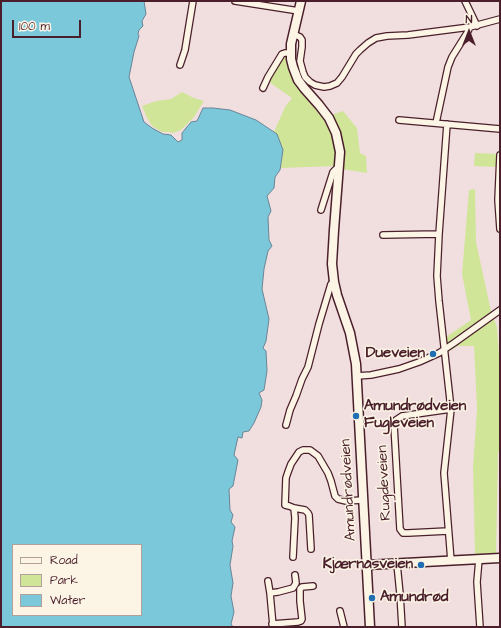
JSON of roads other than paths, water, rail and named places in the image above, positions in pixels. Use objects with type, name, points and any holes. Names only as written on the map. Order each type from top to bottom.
[{"type":"main road","name":"Amundrødveien","points":[[301,1],[291,44],[293,67],[298,80],[327,114],[333,126],[340,152],[332,269],[337,295],[353,346],[356,364],[370,627]]},
{"type":"main road","points":[[366,566],[500,558]]},
{"type":"street","points":[[180,65],[185,50],[193,1]]},
{"type":"street","points":[[236,1],[298,11]]},
{"type":"street","points":[[465,1],[477,26]]},
{"type":"street","points":[[293,34],[300,37],[302,40],[300,62],[305,77],[315,85],[324,87],[337,83],[356,54],[376,38],[477,26],[500,19]]},
{"type":"street","points":[[436,123],[448,67],[452,57],[470,27]]},
{"type":"street","points":[[263,88],[268,76],[282,54],[291,53]]},
{"type":"street","points":[[400,120],[500,129]]},
{"type":"street","points":[[447,124],[439,234],[438,285],[451,409],[451,422],[444,470],[451,561]]},
{"type":"street","points":[[500,155],[498,200],[500,229]]},
{"type":"street","points":[[321,210],[333,172],[336,169],[339,169]]},
{"type":"street","points":[[383,235],[439,234]]},
{"type":"street","name":"Amundrødveien","points":[[286,425],[290,410],[308,367],[331,284],[334,282]]},
{"type":"street","points":[[357,376],[399,369],[419,362],[445,349],[500,310]]},
{"type":"street","name":"Rugdeveien","points":[[448,531],[408,533],[403,532],[400,529],[394,425],[396,420],[402,416],[451,409]]},
{"type":"street","points":[[311,550],[308,512],[285,505],[286,478],[291,464],[299,452],[303,450],[310,450],[318,456],[332,481],[335,496],[338,499],[346,501],[363,500]]},
{"type":"street","points":[[293,557],[294,508]]},
{"type":"street","points":[[479,559],[477,582],[480,627]]},
{"type":"street","points":[[397,564],[402,627]]},
{"type":"street","points":[[270,593],[293,588],[296,583],[295,576]]},
{"type":"street","points":[[268,581],[273,625],[301,621],[300,589],[302,587],[313,586]]},
{"type":"street","points":[[340,611],[344,627]]},
{"type":"water","points":[[1,1],[144,1],[146,14],[142,21],[143,26],[139,30],[139,36],[129,77],[144,122],[163,134],[171,135],[178,142],[182,140],[182,133],[191,122],[197,121],[203,108],[230,110],[256,120],[277,134],[283,150],[280,170],[275,177],[274,188],[267,196],[271,211],[268,217],[269,240],[272,246],[268,251],[262,289],[269,319],[266,341],[263,348],[266,351],[267,371],[264,390],[259,393],[262,400],[261,407],[254,423],[249,431],[243,432],[242,438],[238,437],[234,455],[238,460],[233,486],[229,489],[230,510],[233,515],[231,522],[235,527],[230,565],[233,583],[231,596],[234,612],[231,624],[233,627],[1,627]]},
{"type":"place","name":"Dueveien","points":[[433,354]]},
{"type":"place","name":"Amundrødveien Fugleveien","points":[[356,416]]},
{"type":"place","name":"Kjærnåsveien","points":[[421,565]]},
{"type":"place","name":"Amundrød","points":[[372,598]]}]
